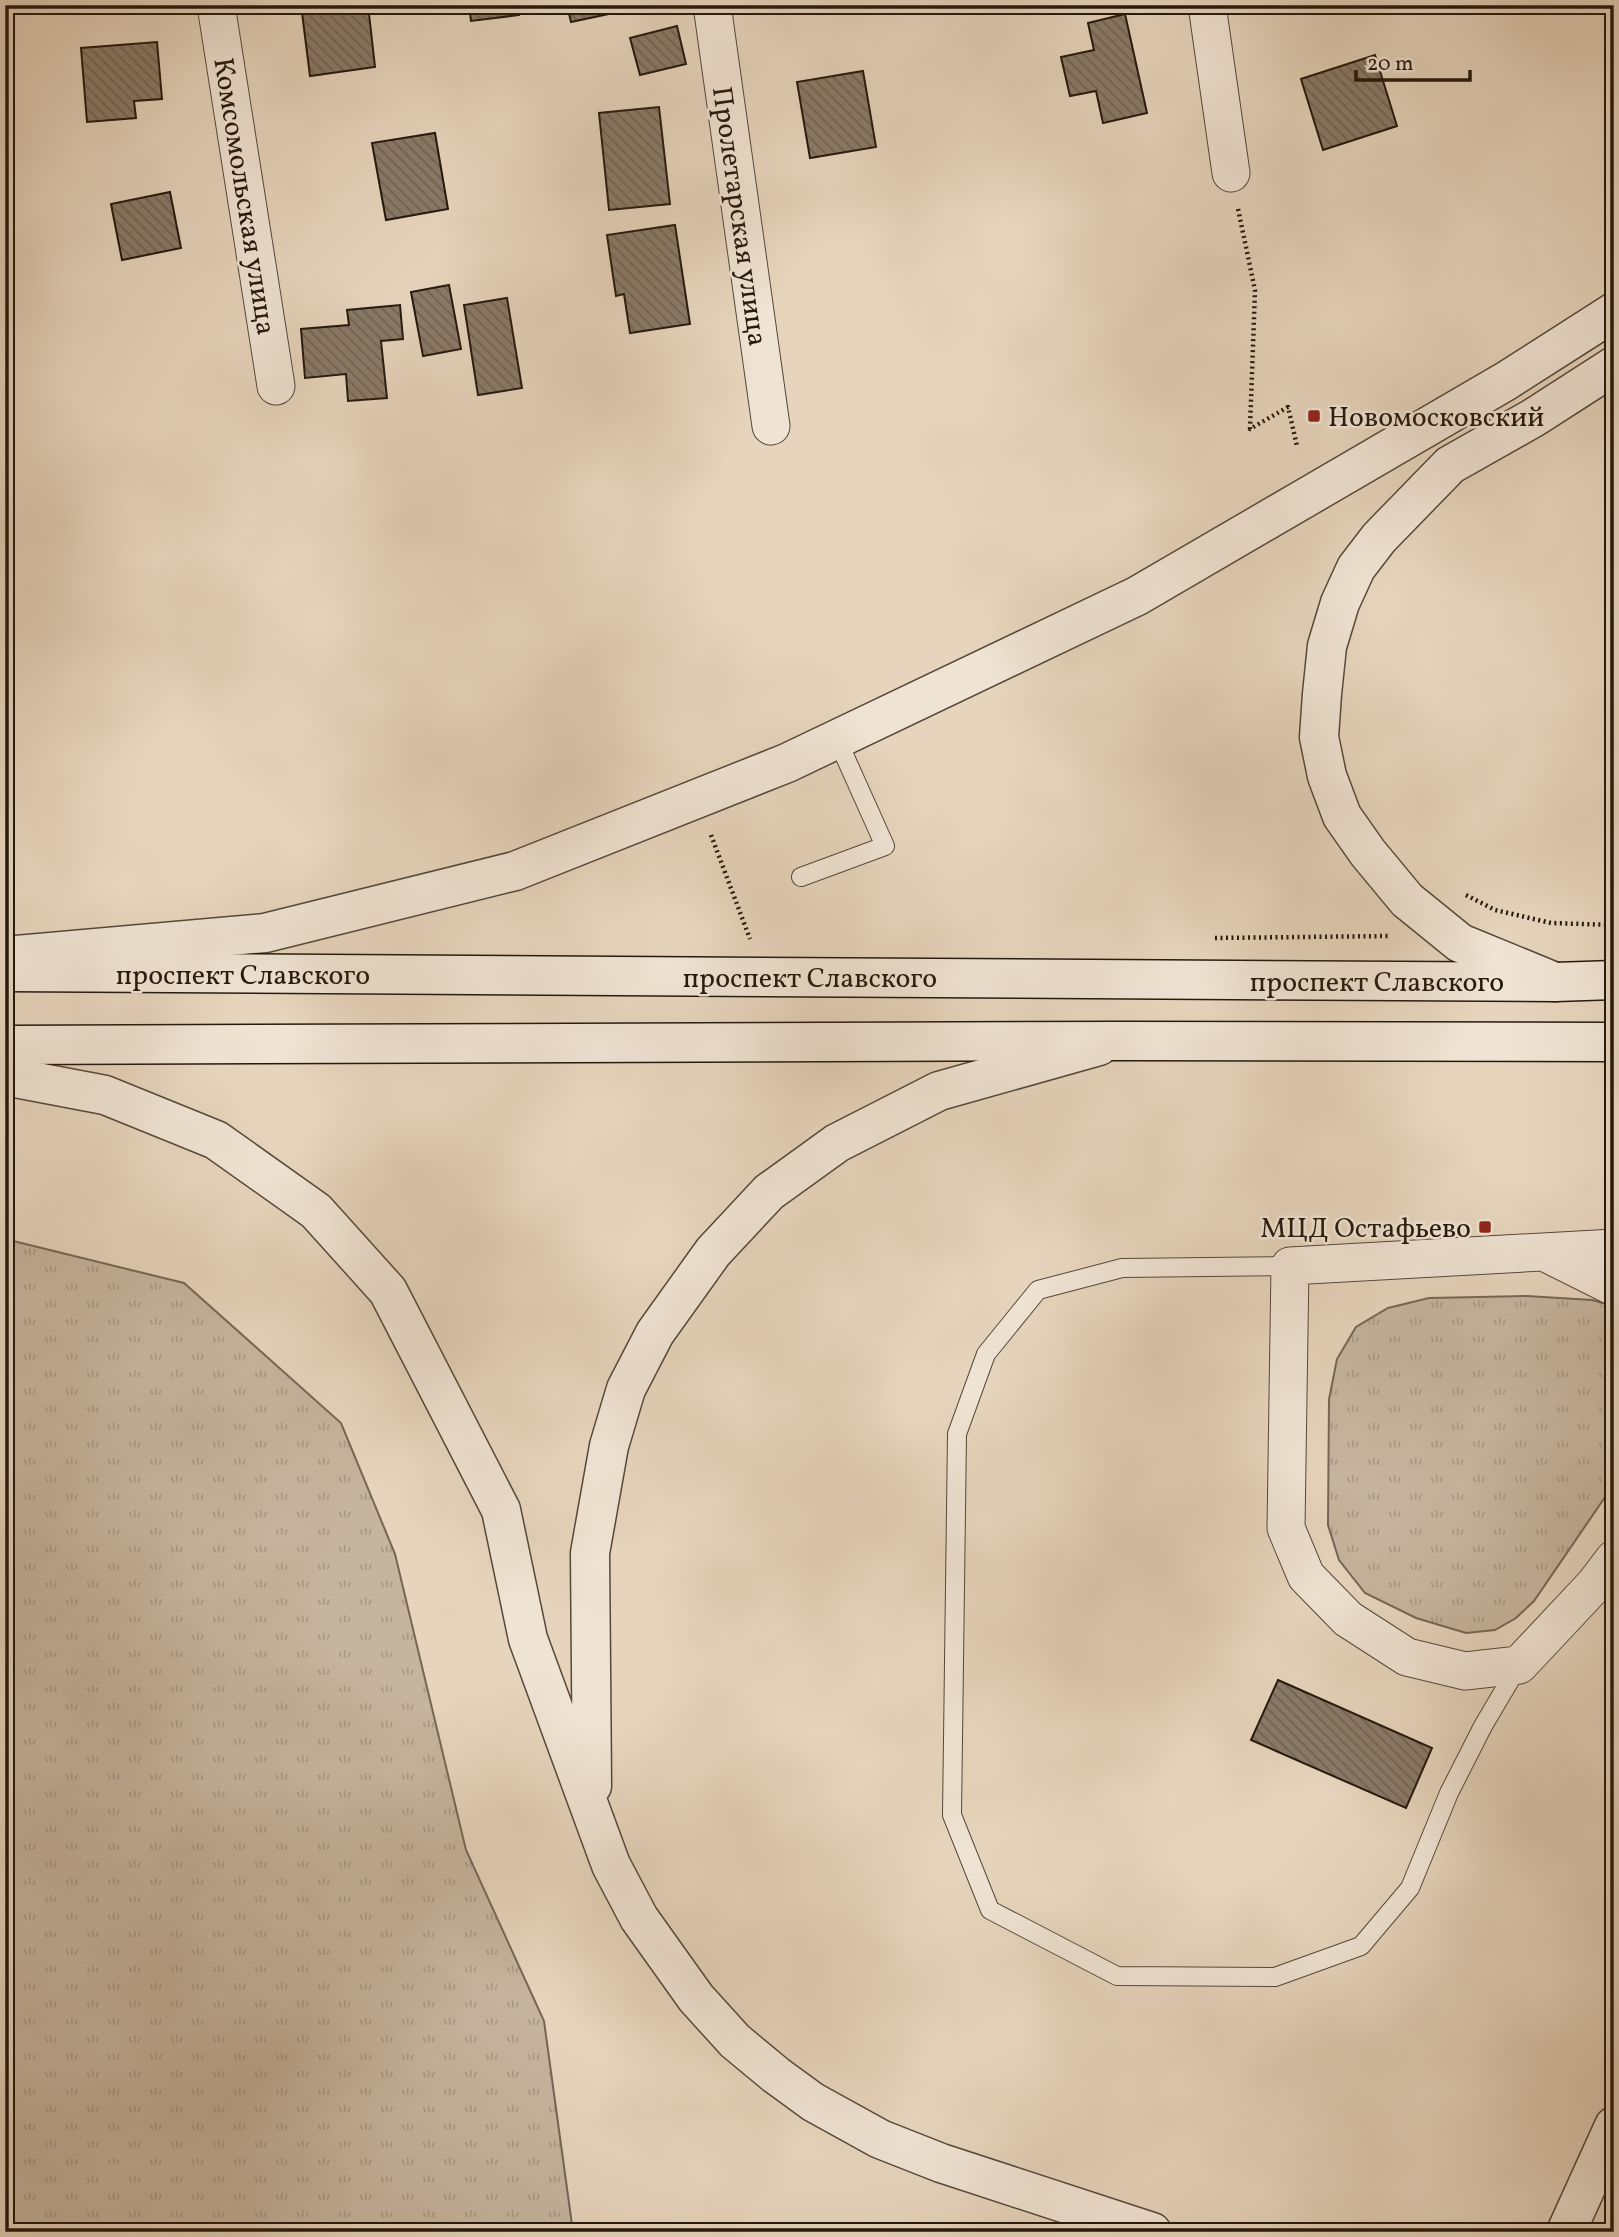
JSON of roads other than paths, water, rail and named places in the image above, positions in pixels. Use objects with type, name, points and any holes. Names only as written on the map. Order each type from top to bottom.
[{"type":"street","name":"Комсомольская улица","points":[[216,5],[276,386]]},
{"type":"street","name":"Пролетарская улица","points":[[712,5],[771,426]]},
{"type":"street","points":[[1207,5],[1231,173]]},
{"type":"street","points":[[5,956],[265,933],[515,872],[787,763],[1137,596],[1506,381],[1614,312]]},
{"type":"street","points":[[1555,982],[1460,943],[1407,900],[1368,853],[1342,816],[1327,776],[1319,737],[1322,694],[1327,646],[1340,603],[1356,568],[1379,538],[1450,465],[1533,418],[1614,366]]},
{"type":"street","name":"проспект Славского","points":[[5,972],[1555,982],[1614,980]]},
{"type":"street","points":[[592,1816],[590,1553],[609,1446],[626,1389],[654,1333],[713,1252],[769,1192],[837,1143],[939,1091],[1119,1041]]},
{"type":"street","points":[[5,1045],[1614,1042]]},
{"type":"street","points":[[5,1076],[105,1095],[216,1140],[316,1211],[388,1291],[501,1510],[528,1639],[611,1864],[639,1918],[695,1998],[735,2041],[813,2102],[880,2139],[941,2163],[1152,2232]]},
{"type":"street","points":[[1614,1248],[1290,1266],[1286,1528],[1306,1576],[1348,1619],[1406,1657],[1465,1671],[1519,1665],[1595,1584],[1614,1559]]},
{"type":"street","points":[[1544,1252],[1614,1287]]},
{"type":"street","points":[[1566,2232],[1614,2126]]},
{"type":"lane","points":[[801,877],[885,846],[837,739]]},
{"type":"lane","points":[[1290,1266],[1122,1268],[1038,1290],[986,1354],[957,1434],[952,1815],[990,1910],[1117,1976],[1275,1977],[1361,1946],[1410,1888],[1449,1793],[1483,1726],[1519,1665]]},
{"type":"place","name":"Новомосковский","points":[[1314,416]]},
{"type":"place","name":"МЦД Остафьево","points":[[1485,1227]]}]
